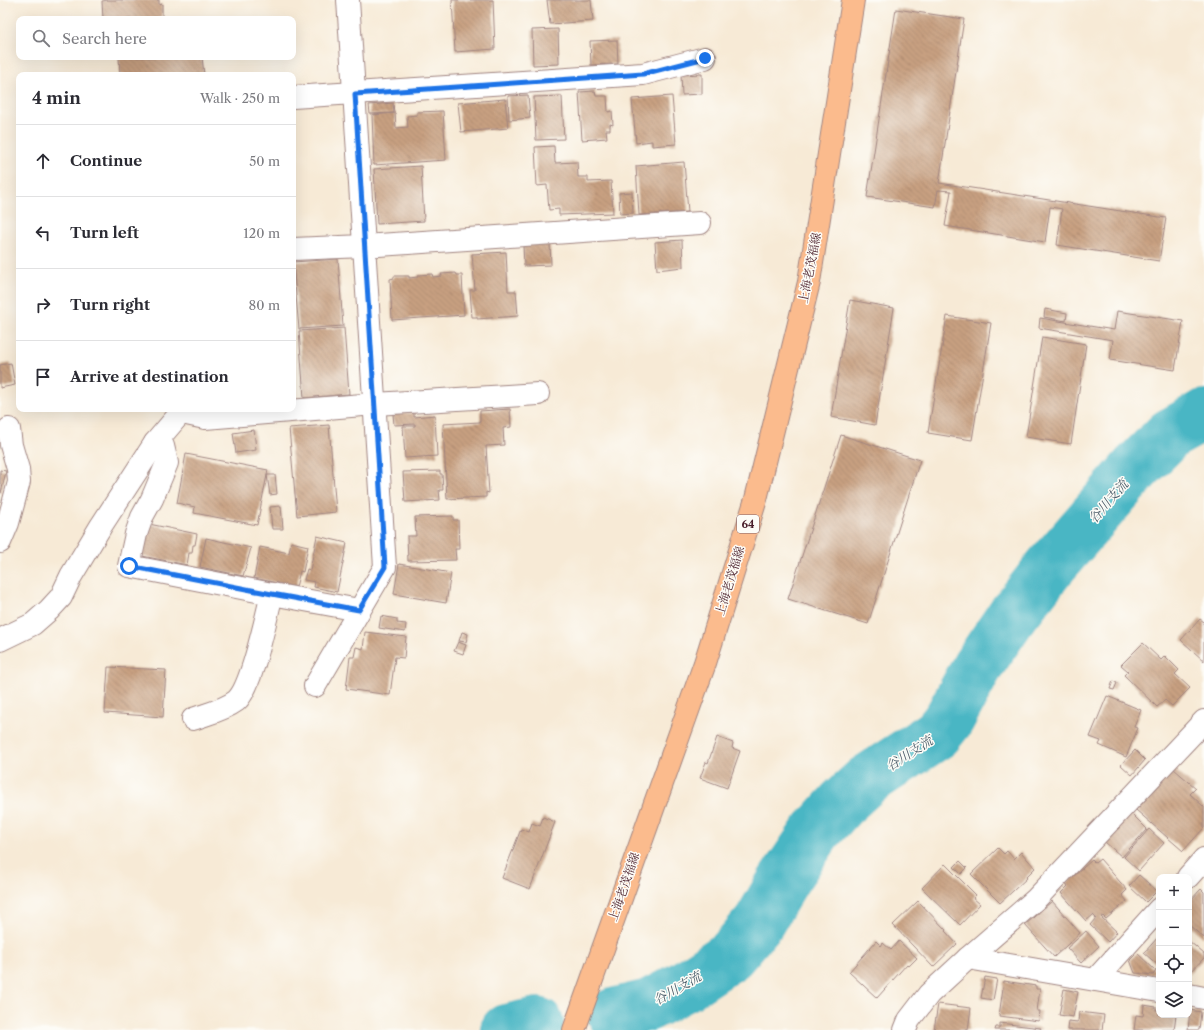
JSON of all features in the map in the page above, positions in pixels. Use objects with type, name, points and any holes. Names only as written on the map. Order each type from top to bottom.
[{"type":"main road","name":"上海老茂福線","points":[[574,1030],[705,663],[756,499],[809,282],[854,0]]},
{"type":"street","points":[[315,686],[385,567],[348,0]]},
{"type":"street","points":[[296,97],[643,74],[705,58]]},
{"type":"street","points":[[296,249],[364,246],[700,223]]},
{"type":"street","points":[[296,411],[538,394]]},
{"type":"street","points":[[0,640],[37,621],[61,597],[71,576],[101,526],[155,443],[182,412]]},
{"type":"street","points":[[186,412],[205,418],[278,412]]},
{"type":"street","points":[[0,542],[8,523],[19,482],[18,469],[11,445],[9,429]]},
{"type":"street","points":[[155,443],[163,446],[167,463],[152,499],[142,517],[136,534],[129,566],[359,610]]},
{"type":"street","points":[[194,719],[230,705],[237,700],[252,672],[272,594]]},
{"type":"street","points":[[905,1030],[909,1020],[930,994],[968,958],[1036,899],[1204,722]]},
{"type":"street","points":[[1191,874],[1204,859]]},
{"type":"street","points":[[1095,980],[1158,910]]},
{"type":"street","points":[[968,958],[1156,990]]},
{"type":"street","points":[[1192,996],[1204,998]]},
{"type":"building","points":[[159,0],[159,5],[162,4],[162,16],[103,16],[102,1]]},
{"type":"building","points":[[452,0],[493,0],[495,49],[455,52]]},
{"type":"building","points":[[547,0],[591,0],[593,21],[550,24]]},
{"type":"building","points":[[896,9],[964,19],[939,183],[1166,218],[1159,261],[1057,245],[1062,209],[1050,207],[1045,242],[945,226],[951,191],[938,190],[935,207],[867,197]]},
{"type":"building","points":[[558,29],[559,64],[533,65],[532,30]]},
{"type":"building","points":[[617,40],[618,64],[591,65],[590,41]]},
{"type":"building","points":[[119,60],[202,60],[204,72],[120,72]]},
{"type":"building","points":[[702,74],[702,94],[682,95],[681,75]]},
{"type":"building","points":[[595,91],[596,96],[607,96],[608,112],[612,111],[613,125],[610,124],[610,130],[606,130],[607,138],[582,140],[579,92]]},
{"type":"building","points":[[528,95],[530,118],[509,120],[508,96]]},
{"type":"building","points":[[562,96],[564,139],[536,140],[534,97]]},
{"type":"building","points":[[672,96],[676,144],[652,146],[652,141],[636,143],[632,99]]},
{"type":"building","points":[[505,99],[508,128],[461,132],[458,103]]},
{"type":"building","points":[[393,103],[394,113],[370,114],[369,105]]},
{"type":"building","points":[[443,111],[446,160],[374,165],[372,115],[395,113],[396,128],[408,127],[407,116],[417,115],[417,112]]},
{"type":"building","points":[[554,146],[555,163],[577,162],[578,177],[588,177],[588,182],[611,181],[613,213],[559,215],[559,209],[549,210],[547,185],[537,186],[535,147]]},
{"type":"building","points":[[684,162],[688,212],[639,215],[636,166]]},
{"type":"building","points":[[421,166],[424,221],[377,224],[374,169]]},
{"type":"building","points":[[632,192],[633,213],[620,214],[619,193]]},
{"type":"building","points":[[682,240],[683,267],[657,270],[655,242]]},
{"type":"building","points":[[550,244],[551,265],[524,266],[523,245]]},
{"type":"building","points":[[506,252],[508,291],[516,291],[518,316],[477,319],[477,317],[472,317],[470,290],[475,290],[472,254]]},
{"type":"building","points":[[338,259],[343,326],[299,329],[296,296],[296,262]]},
{"type":"building","points":[[456,273],[457,275],[462,275],[464,315],[392,320],[390,279],[394,278],[394,276],[409,276],[409,278],[418,277],[418,275],[432,274],[433,277],[442,276],[441,274]]},
{"type":"building","points":[[850,300],[894,308],[875,425],[831,417]]},
{"type":"building","points":[[1045,309],[1067,313],[1066,321],[1044,317]]},
{"type":"building","points":[[1117,311],[1183,321],[1175,370],[1110,360],[1113,340],[1039,328],[1040,318],[1114,330]]},
{"type":"building","points":[[947,316],[991,323],[972,440],[928,433]]},
{"type":"building","points":[[344,328],[349,394],[304,398],[299,331]]},
{"type":"building","points":[[1042,337],[1086,344],[1071,444],[1026,437]]},
{"type":"building","points":[[11,363],[15,385],[0,388],[0,365]]},
{"type":"building","points":[[510,409],[511,427],[503,428],[504,445],[486,446],[489,493],[486,492],[486,497],[447,499],[443,424],[480,422],[480,411]]},
{"type":"building","points":[[414,413],[414,417],[435,415],[437,456],[405,458],[403,426],[415,426],[415,424],[394,425],[393,414]]},
{"type":"building","points":[[329,425],[336,512],[297,516],[289,428]]},
{"type":"building","points":[[254,430],[256,450],[236,453],[233,433]]},
{"type":"building","points":[[841,435],[920,460],[868,624],[788,599]]},
{"type":"building","points":[[186,454],[268,470],[257,525],[194,513],[195,507],[177,503]]},
{"type":"building","points":[[0,470],[6,471],[1,493],[0,493]]},
{"type":"building","points":[[440,471],[440,474],[442,474],[443,490],[439,490],[440,500],[405,502],[403,472]]},
{"type":"building","points":[[267,475],[275,475],[277,494],[270,495]]},
{"type":"building","points":[[281,506],[283,529],[272,529],[270,507]]},
{"type":"building","points":[[453,516],[453,520],[458,520],[459,549],[455,549],[456,560],[408,561],[407,536],[416,536],[415,517]]},
{"type":"building","points":[[149,524],[197,534],[192,553],[189,553],[187,565],[142,556]]},
{"type":"building","points":[[317,536],[347,543],[337,592],[314,587],[315,582],[304,580],[307,569],[310,570]]},
{"type":"building","points":[[206,538],[251,548],[243,576],[200,567]]},
{"type":"building","points":[[291,542],[308,546],[303,572],[300,571],[296,587],[254,578],[260,547],[289,553]]},
{"type":"building","points":[[399,564],[451,573],[446,603],[394,594]]},
{"type":"building","points":[[381,616],[397,619],[397,623],[406,624],[405,632],[379,628]]},
{"type":"building","points":[[1200,619],[1204,622],[1204,661],[1181,640]]},
{"type":"building","points":[[365,632],[406,637],[404,658],[395,657],[390,695],[346,689],[350,657],[354,657],[356,647],[363,649]]},
{"type":"building","points":[[462,632],[468,634],[466,642],[459,641]]},
{"type":"building","points":[[458,642],[466,645],[463,654],[454,651]]},
{"type":"building","points":[[1143,643],[1161,660],[1165,656],[1179,670],[1175,674],[1190,688],[1172,706],[1165,700],[1157,707],[1124,675],[1128,671],[1121,665]]},
{"type":"building","points":[[108,667],[166,670],[163,717],[105,713]]},
{"type":"building","points":[[1113,681],[1117,683],[1114,690],[1110,689]]},
{"type":"building","points":[[1107,696],[1141,710],[1134,727],[1138,728],[1126,757],[1099,745],[1101,741],[1090,737]]},
{"type":"building","points":[[717,737],[733,743],[732,748],[740,751],[727,788],[700,778],[706,762],[708,763]]},
{"type":"building","points":[[1135,750],[1145,760],[1132,775],[1121,765]]},
{"type":"building","points":[[1174,769],[1196,788],[1190,794],[1204,807],[1204,828],[1183,851],[1136,810]]},
{"type":"building","points":[[1131,813],[1147,829],[1122,857],[1105,842]]},
{"type":"building","points":[[543,817],[555,822],[530,889],[502,878],[521,829],[529,832],[532,823],[540,826]]},
{"type":"building","points":[[1149,829],[1164,843],[1139,871],[1124,857]]},
{"type":"building","points":[[998,848],[1004,854],[1007,851],[1014,859],[1021,852],[1035,868],[1026,877],[1027,878],[1000,903],[971,874]]},
{"type":"building","points":[[1100,859],[1127,890],[1122,895],[1127,901],[1106,919],[1103,916],[1101,917],[1117,932],[1108,942],[1090,925],[1096,918],[1093,915],[1086,921],[1061,893],[1068,886],[1066,883],[1092,860],[1095,863]]},
{"type":"building","points":[[960,861],[967,868],[961,874],[954,867]]},
{"type":"building","points":[[945,864],[976,895],[973,898],[980,904],[960,925],[922,888]]},
{"type":"building","points":[[1139,875],[1156,890],[1156,892],[1146,902],[1129,886]]},
{"type":"building","points":[[1201,889],[1204,892],[1204,938],[1192,928],[1192,899]]},
{"type":"building","points":[[918,901],[946,930],[945,931],[957,944],[933,967],[893,925]]},
{"type":"building","points":[[1052,901],[1080,933],[1054,957],[1025,925]]},
{"type":"building","points":[[1086,931],[1099,946],[1081,963],[1067,948]]},
{"type":"building","points":[[1156,939],[1156,963],[1144,953]]},
{"type":"building","points":[[876,941],[881,946],[883,943],[891,950],[899,941],[917,958],[909,966],[907,964],[877,998],[849,972]]},
{"type":"building","points":[[1192,944],[1204,954],[1204,958],[1192,971]]},
{"type":"building","points":[[1137,953],[1156,971],[1153,975],[1135,973],[1130,960]]},
{"type":"building","points":[[985,977],[997,979],[993,1000],[981,998]]},
{"type":"building","points":[[1004,981],[1036,986],[1036,989],[1040,989],[1037,1011],[1040,1011],[1039,1021],[999,1016]]},
{"type":"building","points":[[1064,989],[1078,992],[1073,1017],[1059,1015]]},
{"type":"building","points":[[938,1004],[971,1008],[968,1030],[934,1030]]},
{"type":"building","points":[[1144,1005],[1156,1007],[1156,1018],[1176,1018],[1174,1030],[1134,1030],[1136,1015],[1143,1016]]},
{"type":"building","points":[[1192,1010],[1201,1012],[1199,1030],[1188,1030],[1189,1018],[1192,1018]]},
{"type":"building","points":[[1079,1012],[1104,1015],[1102,1030],[1067,1030],[1068,1021],[1078,1022]]},
{"type":"building","points":[[1000,1023],[1041,1028],[1040,1030],[995,1030],[996,1027],[1000,1027]]},
{"type":"waterway","name":"谷川支流","points":[[613,1014],[649,1005],[683,987],[731,955],[759,922],[783,881],[816,832],[842,803],[866,781],[937,734],[949,719],[977,667],[1011,617],[1050,567],[1136,468],[1170,434],[1204,415]]},
{"type":"waterway","points":[[506,1030],[538,1023]]},
{"type":"route","points":[[129,566],[359,610],[385,567],[355,94],[643,74],[705,58]]}]
